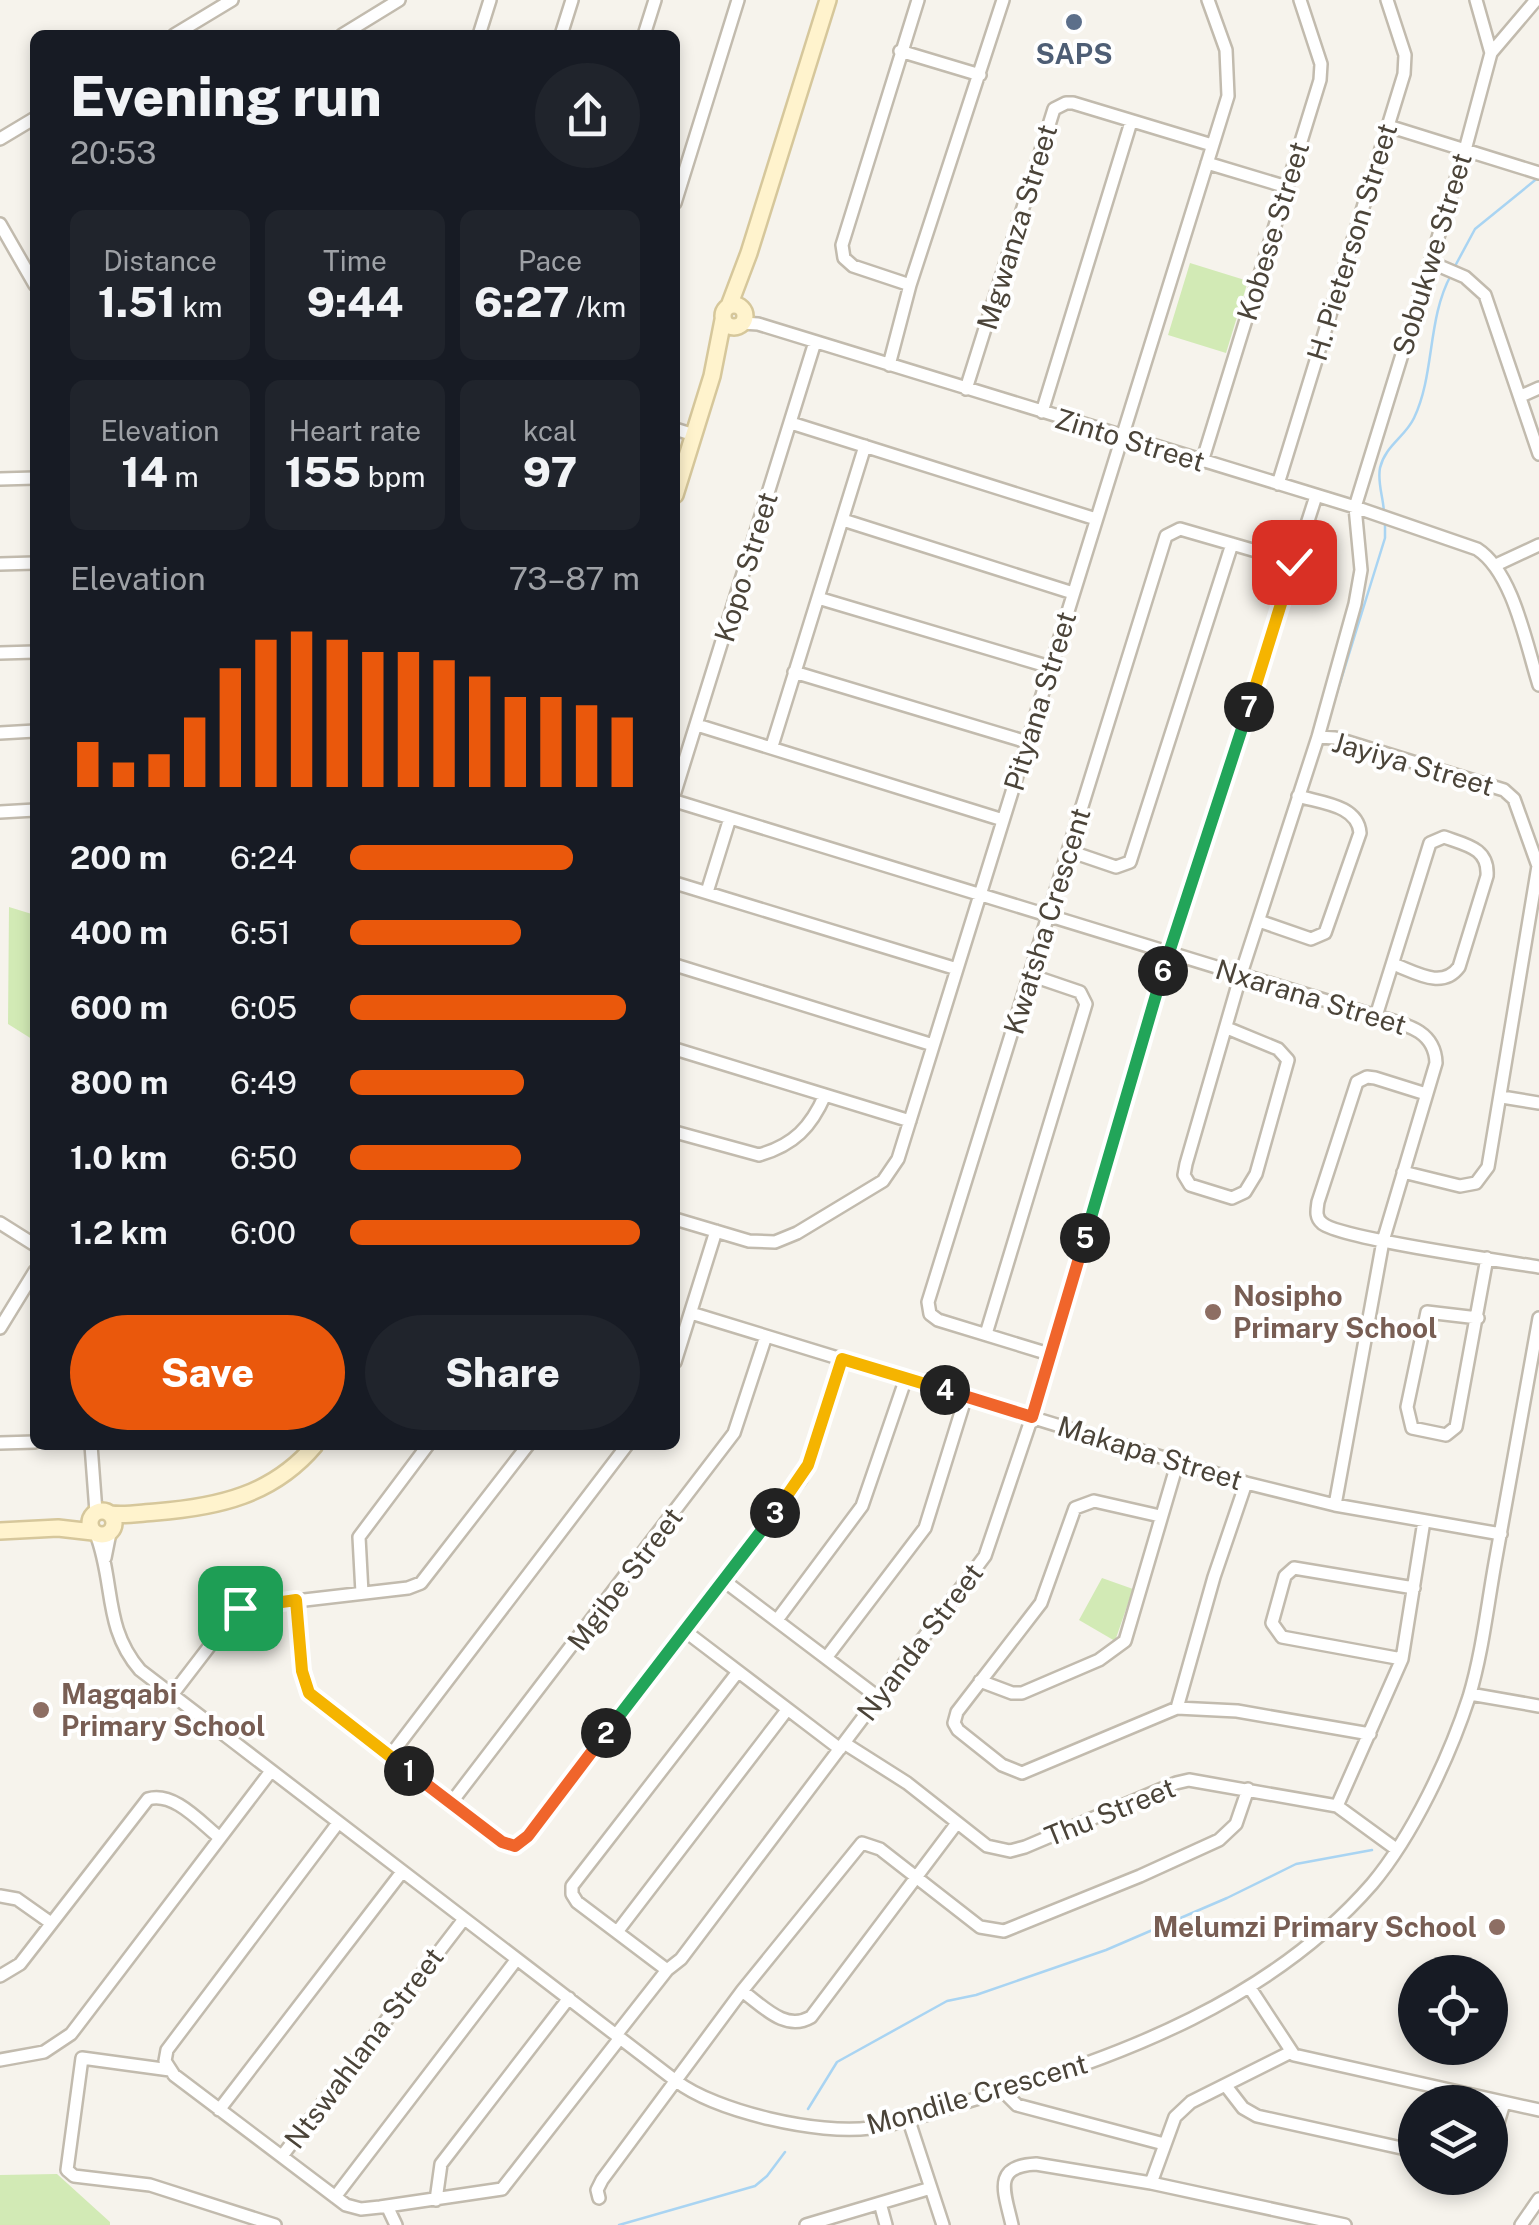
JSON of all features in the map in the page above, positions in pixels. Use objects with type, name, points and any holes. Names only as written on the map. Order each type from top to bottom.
[{"type":"street","points":[[182,30],[232,0]]},
{"type":"street","points":[[357,30],[399,0]]},
{"type":"street","points":[[481,30],[490,0]]},
{"type":"street","points":[[563,30],[572,0]]},
{"type":"street","points":[[645,30],[654,0]]},
{"type":"street","points":[[680,187],[738,0]]},
{"type":"street","points":[[680,479],[712,376],[739,318],[750,253],[828,0]]},
{"type":"street","points":[[910,286],[852,266],[844,258],[842,245],[918,0]]},
{"type":"street","points":[[889,365],[910,286],[1003,0]]},
{"type":"street","name":"Pityana Street","points":[[680,1221],[764,1243],[797,1234],[883,1181],[898,1159],[1228,96],[1226,50],[1208,0]]},
{"type":"street","name":"Kobese Street","points":[[1202,462],[1322,71],[1300,0]]},
{"type":"street","name":"H. Pieterson Street","points":[[1278,484],[1406,64],[1387,0]]},
{"type":"street","points":[[1476,0],[1491,53]]},
{"type":"street","points":[[1491,53],[1536,0]]},
{"type":"street","points":[[900,51],[980,75]]},
{"type":"street","name":"Sobukwe Street","points":[[1355,507],[1491,53]]},
{"type":"street","name":"Mgwanza Street","points":[[966,389],[1054,109],[1073,104],[1212,145]]},
{"type":"street","points":[[1042,412],[1131,122]]},
{"type":"street","points":[[0,139],[30,124]]},
{"type":"street","points":[[1388,126],[1539,173]]},
{"type":"street","points":[[1207,163],[1286,187]]},
{"type":"street","points":[[0,224],[30,275]]},
{"type":"street","points":[[1430,262],[1466,277],[1485,296],[1539,454]]},
{"type":"street","name":"Zinto Street","points":[[739,318],[1355,507],[1465,543],[1489,556],[1496,565]]},
{"type":"street","name":"Kopo Street","points":[[680,777],[815,342]]},
{"type":"street","points":[[1521,396],[1539,388]]},
{"type":"street","points":[[791,423],[1096,519]]},
{"type":"street","points":[[680,431],[694,435]]},
{"type":"street","points":[[772,746],[865,446]]},
{"type":"street","points":[[0,478],[30,478]]},
{"type":"street","name":"Nyanda Street","points":[[336,2197],[354,2208],[387,2206],[495,2192],[507,2184],[667,1970],[681,1959],[981,1565],[1032,1417],[1169,952],[1316,496]]},
{"type":"street","name":"Jayiya Street","points":[[1226,1028],[1278,1049],[1288,1060],[1256,1174],[1246,1192],[1232,1198],[1196,1188],[1184,1175],[1241,974],[1318,737],[1360,584],[1355,507]]},
{"type":"street","points":[[843,520],[1073,593]]},
{"type":"street","name":"Kwatsha Crescent","points":[[1050,1354],[934,1318],[928,1302],[1166,536],[1180,529],[1294,562]]},
{"type":"street","points":[[1069,851],[1116,867],[1130,862],[1232,544]]},
{"type":"street","points":[[1539,545],[1496,565],[1539,685]]},
{"type":"street","points":[[0,564],[30,563]]},
{"type":"street","points":[[818,598],[1050,667]]},
{"type":"street","points":[[0,653],[30,652]]},
{"type":"street","points":[[794,672],[1027,742]]},
{"type":"street","points":[[697,725],[1003,820]]},
{"type":"street","points":[[0,733],[30,731]]},
{"type":"street","name":"Jayiya Street","points":[[1318,737],[1335,738],[1504,790],[1514,799],[1539,866],[1488,1167],[1480,1180],[1460,1186],[1404,1172]]},
{"type":"street","points":[[1258,921],[1310,939],[1326,933],[1360,833],[1358,821],[1346,810],[1298,796]]},
{"type":"street","name":"Nxarana Street","points":[[680,802],[1376,1016],[1418,1030],[1429,1039],[1436,1063],[1383,1241],[1336,1505]]},
{"type":"street","points":[[0,812],[30,810]]},
{"type":"street","points":[[707,892],[730,818]]},
{"type":"street","points":[[1376,1016],[1432,840],[1444,837],[1480,851],[1488,868],[1459,968],[1450,978],[1439,980],[1393,964]]},
{"type":"street","points":[[680,884],[957,969]]},
{"type":"street","points":[[680,967],[933,1045]]},
{"type":"street","points":[[986,1334],[1084,1012],[1083,994],[1030,974]]},
{"type":"street","points":[[680,1051],[910,1121]]},
{"type":"street","points":[[1426,1094],[1367,1076],[1356,1082],[1318,1202],[1316,1213],[1323,1225],[1383,1241],[1539,1266]]},
{"type":"street","points":[[680,1133],[759,1155],[810,1126],[825,1095]]},
{"type":"street","points":[[1502,1097],[1539,1103]]},
{"type":"street","points":[[0,1223],[30,1241]]},
{"type":"street","points":[[680,1346],[716,1231]]},
{"type":"street","points":[[1478,1318],[1427,1312],[1407,1407],[1412,1428],[1437,1434],[1454,1432],[1462,1408],[1478,1318],[1486,1258]]},
{"type":"street","points":[[0,1328],[30,1279]]},
{"type":"street","name":"Makapa Street","points":[[691,1312],[1246,1483],[1336,1505],[1501,1534]]},
{"type":"street","name":"Mondile Crescent","points":[[92,1450],[118,1638],[140,1670],[698,2096],[734,2110],[825,2128],[862,2129],[1003,2091],[1108,2055],[1210,2011],[1250,1988],[1330,1927],[1374,1880],[1422,1806],[1470,1694],[1539,1318]]},
{"type":"street","name":"Mgibe Street","points":[[452,1804],[734,1433],[766,1336]]},
{"type":"street","points":[[296,1600],[302,1671],[309,1693],[502,1842],[515,1846],[522,1842],[804,1473],[842,1359]]},
{"type":"street","points":[[777,1620],[862,1506],[906,1378]]},
{"type":"street","points":[[826,1658],[925,1528],[966,1396]]},
{"type":"street","points":[[0,1444],[30,1442]]},
{"type":"street","points":[[0,1531],[220,1505],[256,1490],[294,1466],[311,1450]]},
{"type":"street","points":[[362,1593],[357,1550],[361,1532],[424,1450]]},
{"type":"street","points":[[172,1696],[238,1611],[252,1605],[408,1588],[421,1582],[524,1450]]},
{"type":"street","points":[[390,1756],[623,1450]]},
{"type":"street","points":[[980,1681],[1022,1693],[1099,1660],[1120,1645],[1130,1626],[1178,1460]]},
{"type":"street","points":[[1177,1708],[1214,1577],[1246,1483]]},
{"type":"street","points":[[1160,1516],[1094,1501],[1075,1508],[1041,1603],[957,1712],[954,1723],[979,1748],[1014,1772],[1034,1769],[1177,1708],[1237,1711],[1370,1734]]},
{"type":"street","points":[[1337,1806],[1402,1659],[1424,1521]]},
{"type":"street","points":[[1402,1659],[1282,1637],[1272,1623],[1285,1576],[1294,1568],[1414,1588]]},
{"type":"street","points":[[723,1580],[879,1698]]},
{"type":"street","name":"Thu Street","points":[[685,1631],[786,1710],[906,1783],[988,1846],[1010,1851],[1176,1783],[1195,1780],[1337,1806],[1396,1849]]},
{"type":"street","points":[[667,1970],[577,1902],[572,1886],[737,1672]]},
{"type":"street","points":[[1470,1694],[1539,1706]]},
{"type":"street","points":[[616,1932],[786,1710]]},
{"type":"street","points":[[0,2060],[44,2052],[71,2034],[271,1770]]},
{"type":"street","points":[[599,2198],[596,2190],[602,2180],[742,1991],[862,1843],[876,1846],[980,1926],[1012,1930],[1218,1840],[1236,1824],[1248,1789]]},
{"type":"street","points":[[0,1976],[20,1964],[148,1799],[169,1799],[220,1838]]},
{"type":"street","points":[[742,1991],[782,2020],[807,2020],[820,2008],[957,1822]]},
{"type":"street","points":[[275,2225],[150,2185],[74,2176],[67,2170],[82,2058],[170,2070],[165,2056],[171,2043],[338,1823]]},
{"type":"street","points":[[219,2110],[402,1872]]},
{"type":"street","points":[[0,1896],[17,1899],[51,1923]]},
{"type":"street","name":"Ntswahlana Street","points":[[170,2070],[282,2156],[464,1919]]},
{"type":"street","points":[[282,2156],[336,2197],[517,1959]]},
{"type":"street","points":[[1250,1988],[1291,2052],[1310,2060],[1423,2085]]},
{"type":"street","points":[[436,2200],[441,2164],[569,1998]]},
{"type":"street","points":[[1151,2183],[1175,2117],[1185,2106],[1291,2052]]},
{"type":"street","points":[[1226,2086],[1243,2108],[1257,2116],[1398,2147]]},
{"type":"street","points":[[1003,2091],[1017,2104],[1164,2144]]},
{"type":"street","points":[[1508,2104],[1539,2110]]},
{"type":"street","points":[[908,2118],[943,2225]]},
{"type":"street","points":[[1012,2225],[1004,2180],[1018,2165],[1036,2164],[1151,2183],[1344,2225]]},
{"type":"street","points":[[806,2225],[834,2221],[932,2188]]},
{"type":"street","points":[[1521,2225],[1539,2199]]},
{"type":"street","points":[[880,2203],[886,2225]]},
{"type":"street","points":[[387,2206],[396,2225]]},
{"type":"green space","points":[[1190,263],[1248,281],[1226,353],[1168,335]]},
{"type":"green space","points":[[9,907],[30,913],[30,1038],[8,1024]]},
{"type":"green space","points":[[1102,1578],[1133,1589],[1115,1641],[1079,1620]]},
{"type":"green space","points":[[57,2174],[110,2225],[0,2225],[0,2175]]},
{"type":"waterway","points":[[1454,268],[1475,229],[1539,177]]},
{"type":"waterway","points":[[1384,514],[1380,468],[1386,454],[1410,425],[1421,401],[1438,310],[1451,275]]},
{"type":"waterway","points":[[1331,712],[1385,538],[1385,522]]},
{"type":"waterway","points":[[808,2109],[837,2062],[947,2001],[976,1995],[1106,1950],[1296,1864],[1372,1850]]},
{"type":"waterway","points":[[619,2225],[755,2186],[785,2152]]},
{"type":"place","name":"SAPS","points":[[1074,22]]},
{"type":"place","name":"Nosipho Primary School","points":[[1213,1312]]},
{"type":"place","name":"Magqabi Primary School","points":[[41,1710]]},
{"type":"place","name":"Melumzi Primary School","points":[[1497,1927]]},
{"type":"route","points":[[240,1608],[296,1600],[302,1671],[309,1693],[502,1842],[515,1846],[528,1836],[801,1479],[812,1458],[842,1359],[1032,1417],[1169,952],[1294,562]]}]
